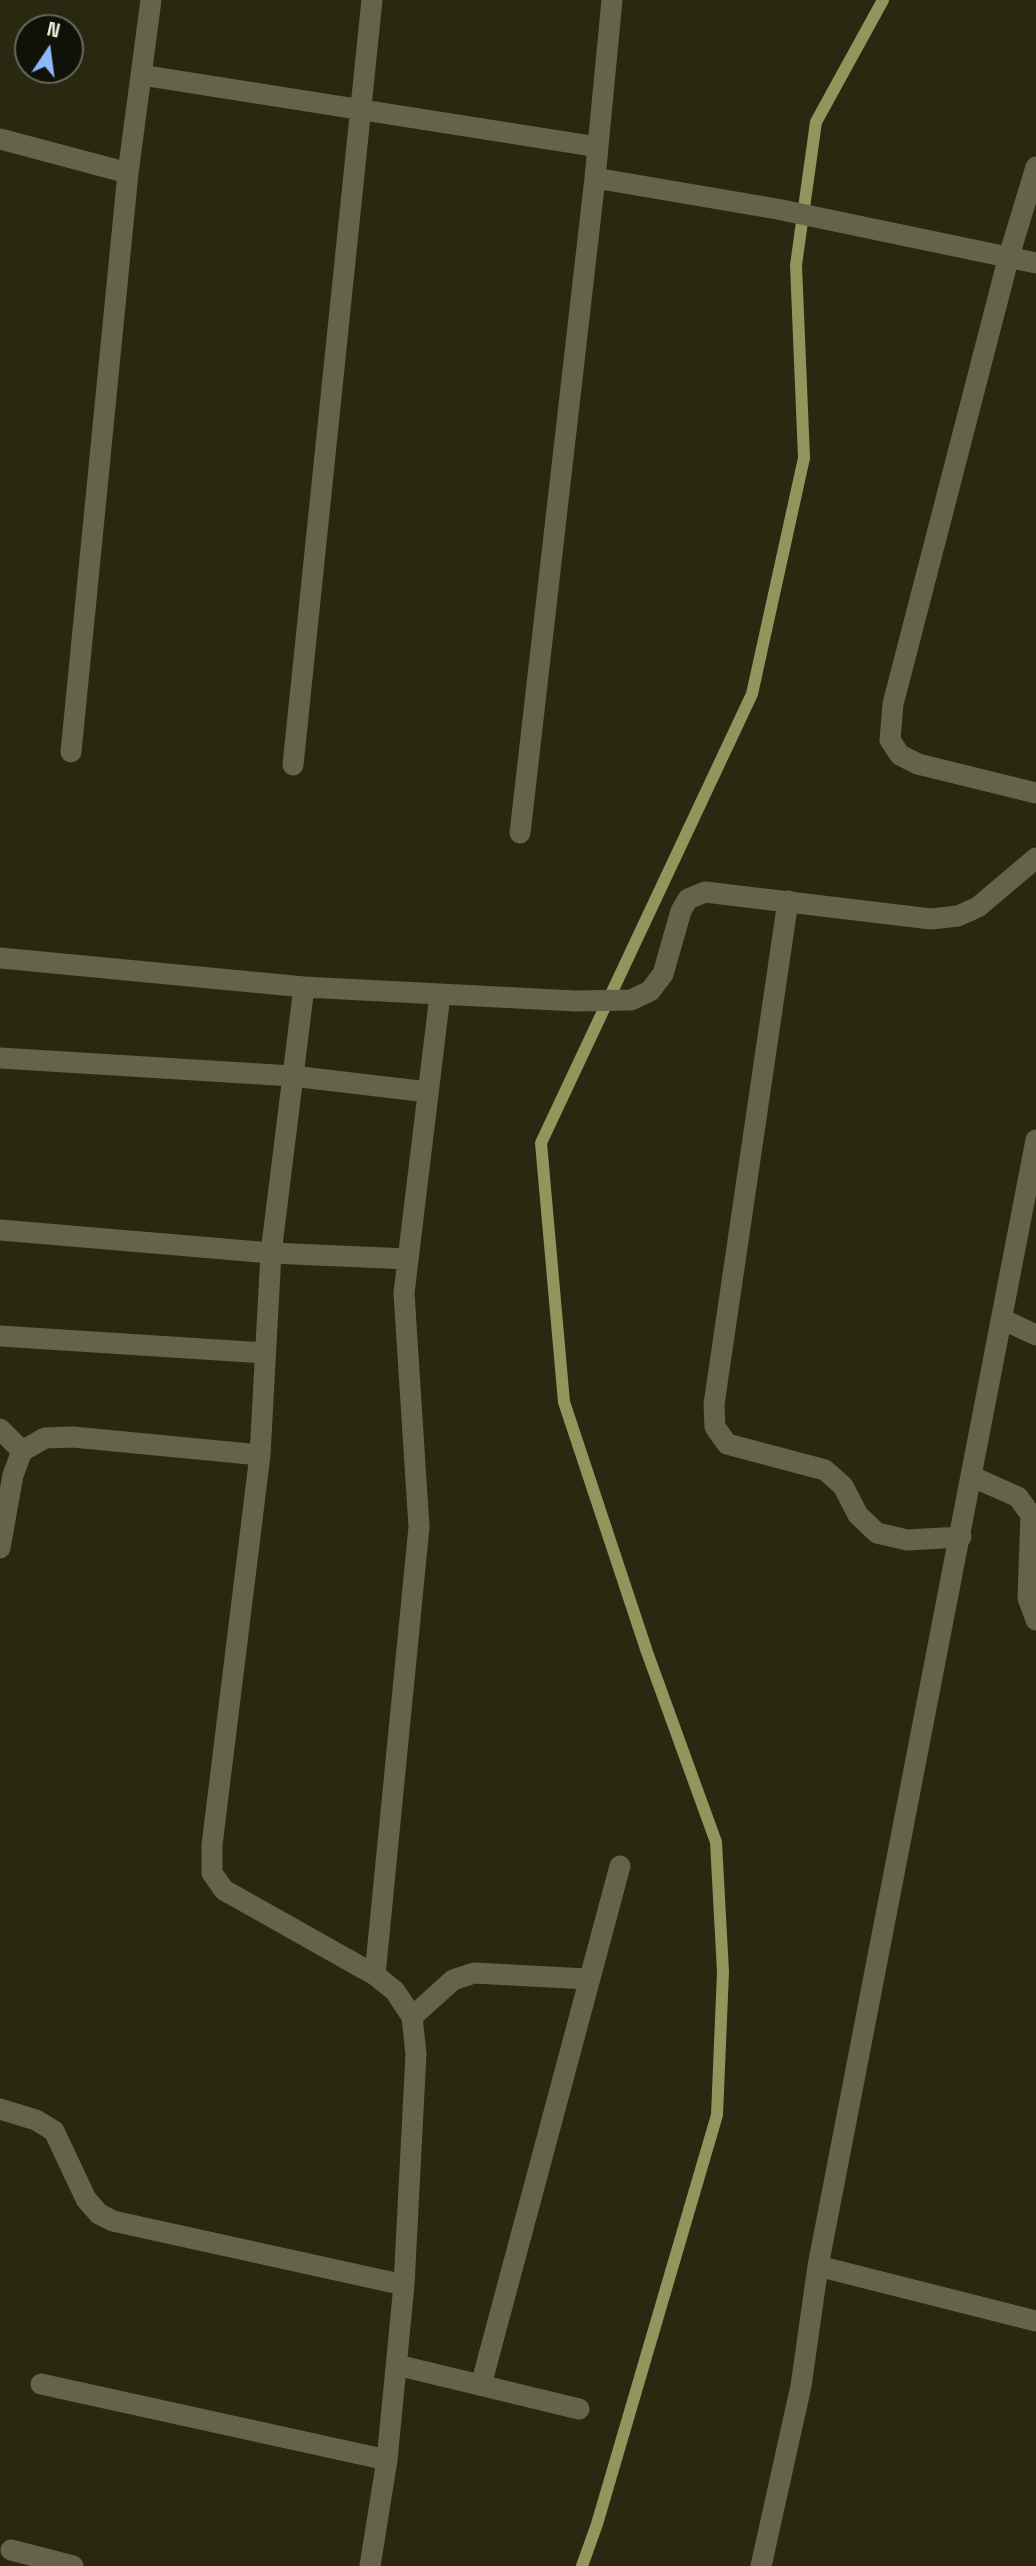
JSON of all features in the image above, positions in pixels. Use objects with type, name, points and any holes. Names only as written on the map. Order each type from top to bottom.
[{"type":"street","points":[[71,752],[128,173],[151,0]]},
{"type":"street","points":[[293,765],[372,0]]},
{"type":"street","points":[[520,833],[595,178],[612,0]]},
{"type":"street","points":[[141,75],[598,146]]},
{"type":"street","points":[[0,139],[128,173]]},
{"type":"street","points":[[1036,167],[1009,256],[893,704],[890,740],[900,755],[918,764],[1036,793]]},
{"type":"street","points":[[595,178],[777,209],[1036,263]]},
{"type":"street","points":[[0,958],[304,987],[575,1001],[631,1000],[650,991],[663,974],[681,911],[688,899],[705,892],[931,919],[958,916],[978,907],[1036,858]]},
{"type":"street","points":[[788,901],[714,1405],[715,1427],[727,1444],[825,1470],[843,1486],[858,1516],[877,1533],[907,1540],[961,1537]]},
{"type":"street","points":[[304,987],[271,1253],[260,1455],[212,1844],[212,1873],[224,1890],[375,1975],[395,1991],[412,2017],[416,2054],[404,2284],[387,2460],[370,2566]]},
{"type":"street","points":[[375,1975],[419,1527],[405,1327],[408,1259],[440,995]]},
{"type":"street","points":[[0,1058],[292,1076],[428,1092]]},
{"type":"street","points":[[761,2566],[801,2385],[818,2266],[973,1477],[1036,1140]]},
{"type":"street","points":[[0,1230],[271,1253],[408,1259]]},
{"type":"street","points":[[1002,1320],[1036,1335]]},
{"type":"street","points":[[0,1336],[265,1353]]},
{"type":"street","points":[[0,1429],[22,1451]]},
{"type":"street","points":[[0,1548],[13,1475],[22,1451],[45,1438],[73,1437],[260,1455]]},
{"type":"street","points":[[973,1477],[1018,1497],[1031,1515],[1028,1598],[1036,1620]]},
{"type":"street","points":[[481,2385],[587,1979],[620,1866]]},
{"type":"street","points":[[412,2017],[453,1980],[474,1973],[587,1979]]},
{"type":"street","points":[[0,2109],[36,2120],[54,2131],[86,2199],[99,2214],[113,2221],[404,2284]]},
{"type":"street","points":[[818,2266],[1036,2321]]},
{"type":"street","points":[[397,2365],[579,2409]]},
{"type":"street","points":[[41,2384],[387,2460]]},
{"type":"street","points":[[11,2550],[73,2566]]},
{"type":"waterway","points":[[582,2566],[597,2524],[717,2115],[723,1972],[716,1842],[647,1652],[564,1402],[541,1143],[752,694],[804,458],[796,265],[816,122],[883,0]]}]
